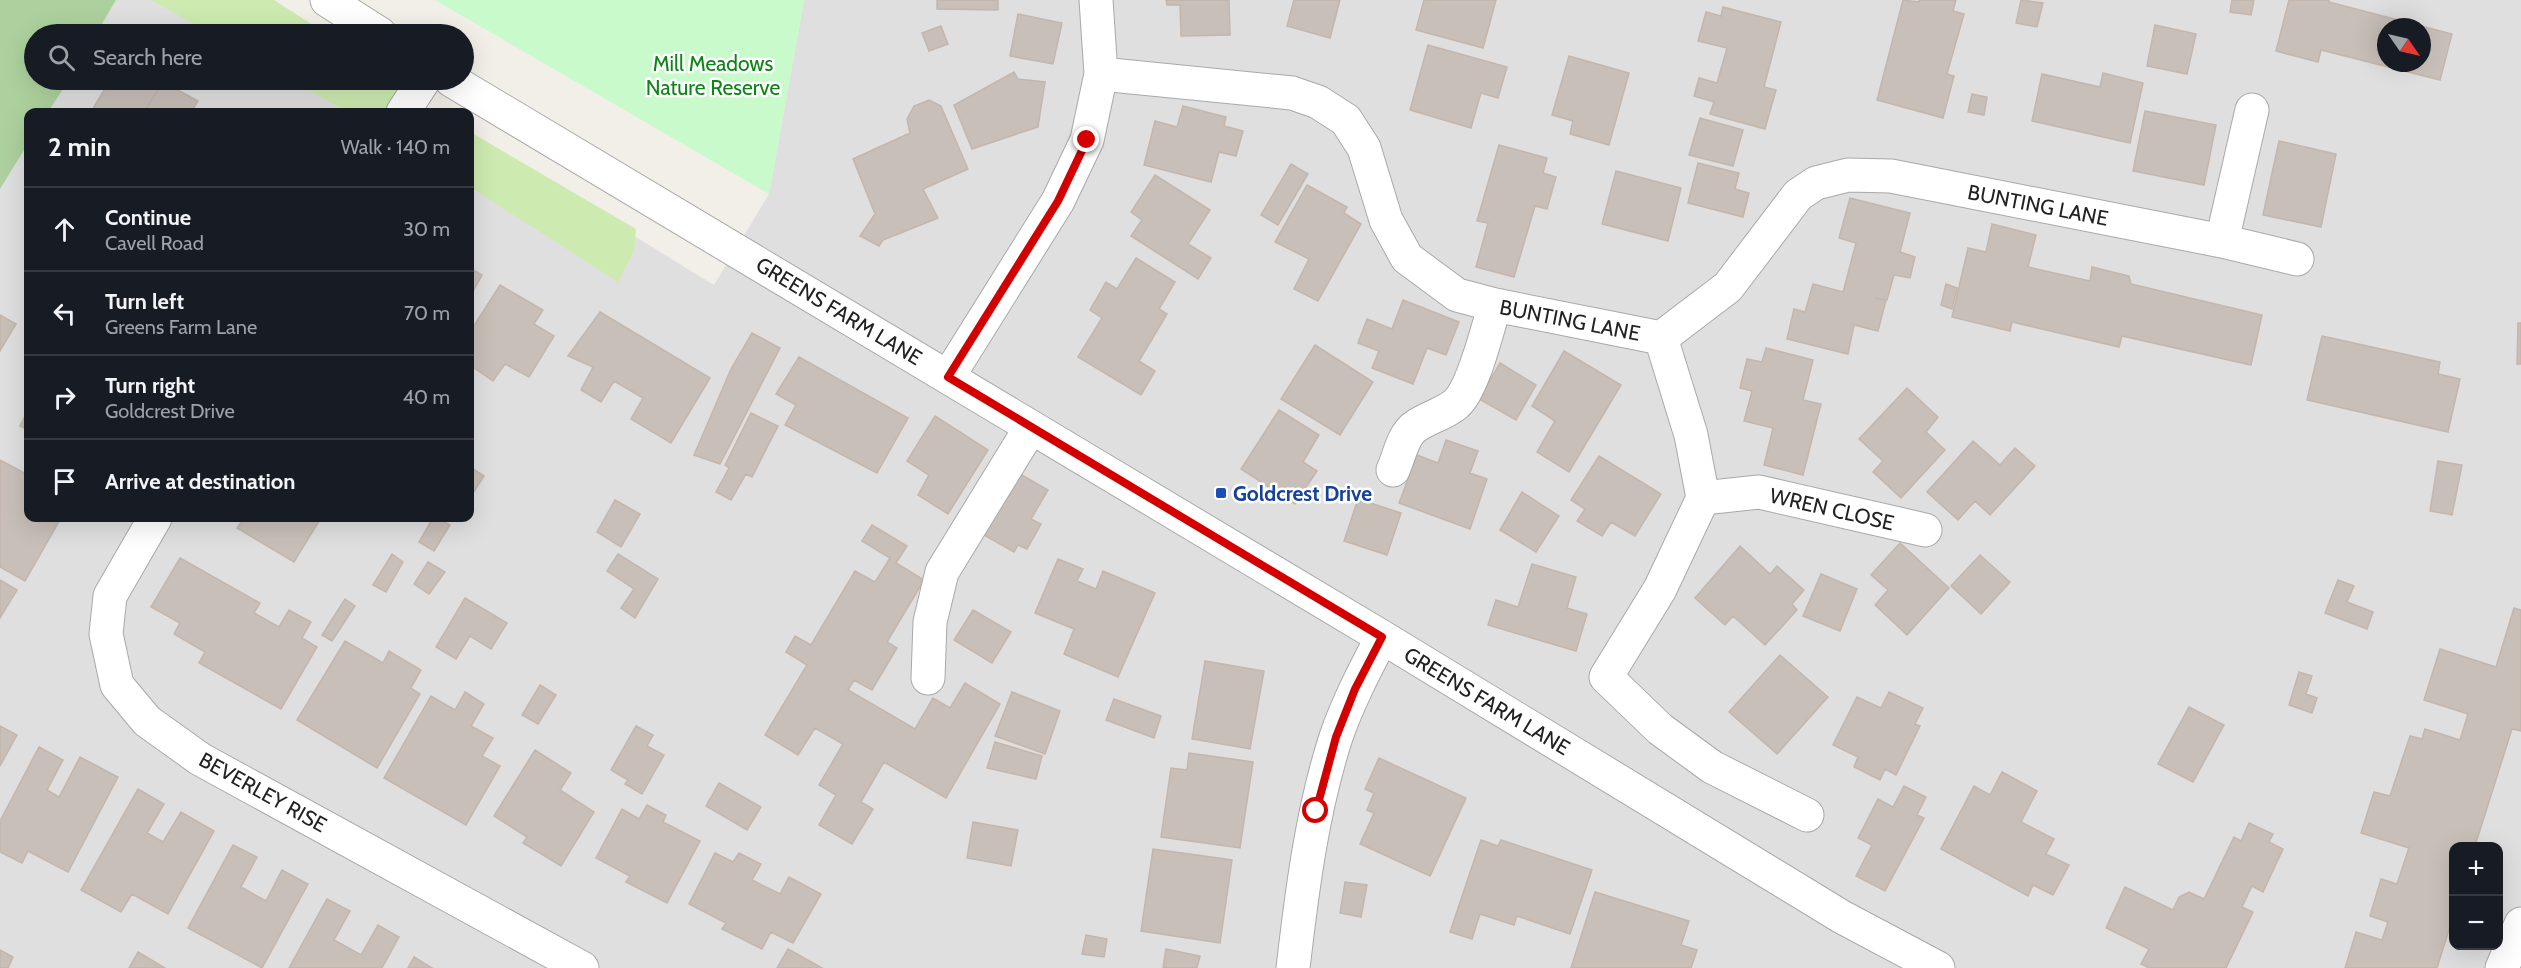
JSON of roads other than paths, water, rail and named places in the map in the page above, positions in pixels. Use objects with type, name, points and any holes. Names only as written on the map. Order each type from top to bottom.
[{"type":"street","points":[[327,0],[364,24]]},
{"type":"street","points":[[948,377],[1058,201],[1087,140],[1101,74],[1096,0]]},
{"type":"street","name":"BUNTING LANE","points":[[1101,74],[1292,93],[1318,102],[1346,120],[1364,148],[1386,220],[1407,258],[1457,295],[1495,305],[1661,338],[1728,287],[1798,195],[1816,183],[1848,175],[1891,176],[2222,241],[2297,259]]},
{"type":"street","points":[[406,108],[417,90]]},
{"type":"street","name":"GREENS FARM LANE","points":[[468,90],[624,181],[1823,905],[1938,968]]},
{"type":"street","points":[[2222,241],[2252,110]]},
{"type":"street","points":[[1394,470],[1408,433],[1416,426],[1458,403],[1471,381],[1495,305]]},
{"type":"street","points":[[1661,338],[1691,435],[1703,498],[1660,589],[1606,677],[1660,729],[1712,767],[1807,815]]},
{"type":"street","points":[[928,678],[930,622],[942,572],[1031,427]]},
{"type":"street","name":"WREN CLOSE","points":[[1703,498],[1759,492],[1925,530]]},
{"type":"street","name":"BEVERLEY RISE","points":[[153,522],[110,596],[106,634],[117,685],[147,721],[200,759],[582,968]]},
{"type":"street","points":[[1293,968],[1316,811],[1336,737],[1355,689],[1382,637]]},
{"type":"street","points":[[2502,968],[2521,924]]},
{"type":"place","name":"Goldcrest Drive","points":[[1221,493]]},
{"type":"park label","name":"Mill Meadows Nature Reserve","points":[[713,75]]}]
